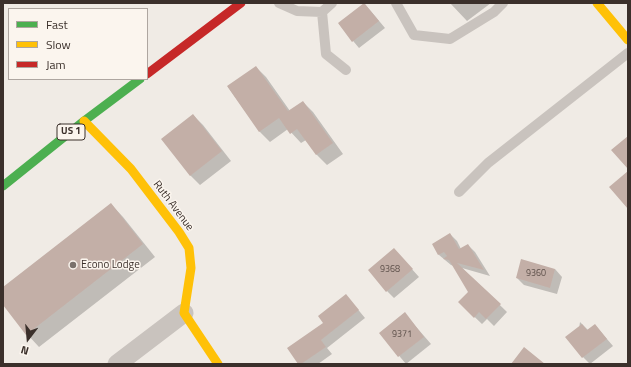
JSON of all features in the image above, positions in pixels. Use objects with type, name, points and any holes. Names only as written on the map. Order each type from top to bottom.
[{"type":"street","points":[[148,73],[241,3]]},
{"type":"street","points":[[597,3],[628,40]]},
{"type":"street","name":"US 1","points":[[3,186],[84,121],[139,80]]},
{"type":"street","name":"Ruth Avenue","points":[[84,121],[130,169],[179,232],[189,248],[191,268],[184,313]]},
{"type":"street","points":[[117,364],[184,313],[218,364]]},
{"type":"lane","points":[[279,3],[297,10],[322,12],[332,3]]},
{"type":"lane","points":[[396,3],[414,35],[450,39],[494,12],[503,3]]},
{"type":"lane","points":[[322,12],[326,54],[346,70]]},
{"type":"lane","points":[[459,192],[488,163],[628,53]]},
{"type":"building","points":[[364,3],[379,21],[352,42],[338,23]]},
{"type":"building","points":[[256,66],[288,111],[303,101],[333,143],[316,155],[297,129],[290,134],[279,118],[259,132],[227,86]]},
{"type":"building","points":[[193,114],[222,151],[190,176],[161,139]]},
{"type":"building","points":[[628,136],[628,169],[611,150]]},
{"type":"building","points":[[628,171],[628,209],[609,187]]},
{"type":"building","name":"Econo Lodge","points":[[111,203],[143,244],[26,335],[3,305],[3,287]]},
{"type":"building","points":[[450,233],[459,249],[468,244],[484,270],[457,263],[501,304],[486,319],[479,312],[474,318],[458,302],[468,292],[449,260],[443,259],[447,256],[444,252],[438,255],[432,244]]},
{"type":"building","points":[[394,248],[413,269],[386,292],[368,270]]},
{"type":"building","points":[[521,259],[555,269],[550,288],[516,278]]},
{"type":"building","points":[[346,294],[359,310],[321,340],[326,347],[301,364],[298,364],[287,348],[323,323],[318,316]]},
{"type":"building","points":[[405,312],[424,337],[398,357],[379,333]]},
{"type":"building","points":[[582,324],[587,330],[595,324],[607,339],[582,358],[565,337]]},
{"type":"building","points":[[524,347],[545,364],[511,364]]},
{"type":"traffic: fast","points":[[3,186],[84,121],[139,80]]},
{"type":"traffic: slow","points":[[597,3],[628,40]]},
{"type":"traffic: slow","points":[[84,121],[131,169],[179,232],[189,248],[191,268],[184,313],[218,364]]},
{"type":"traffic: jam","points":[[148,73],[241,3]]},
{"type":"place","name":"Econo Lodge","points":[[73,265]]}]
